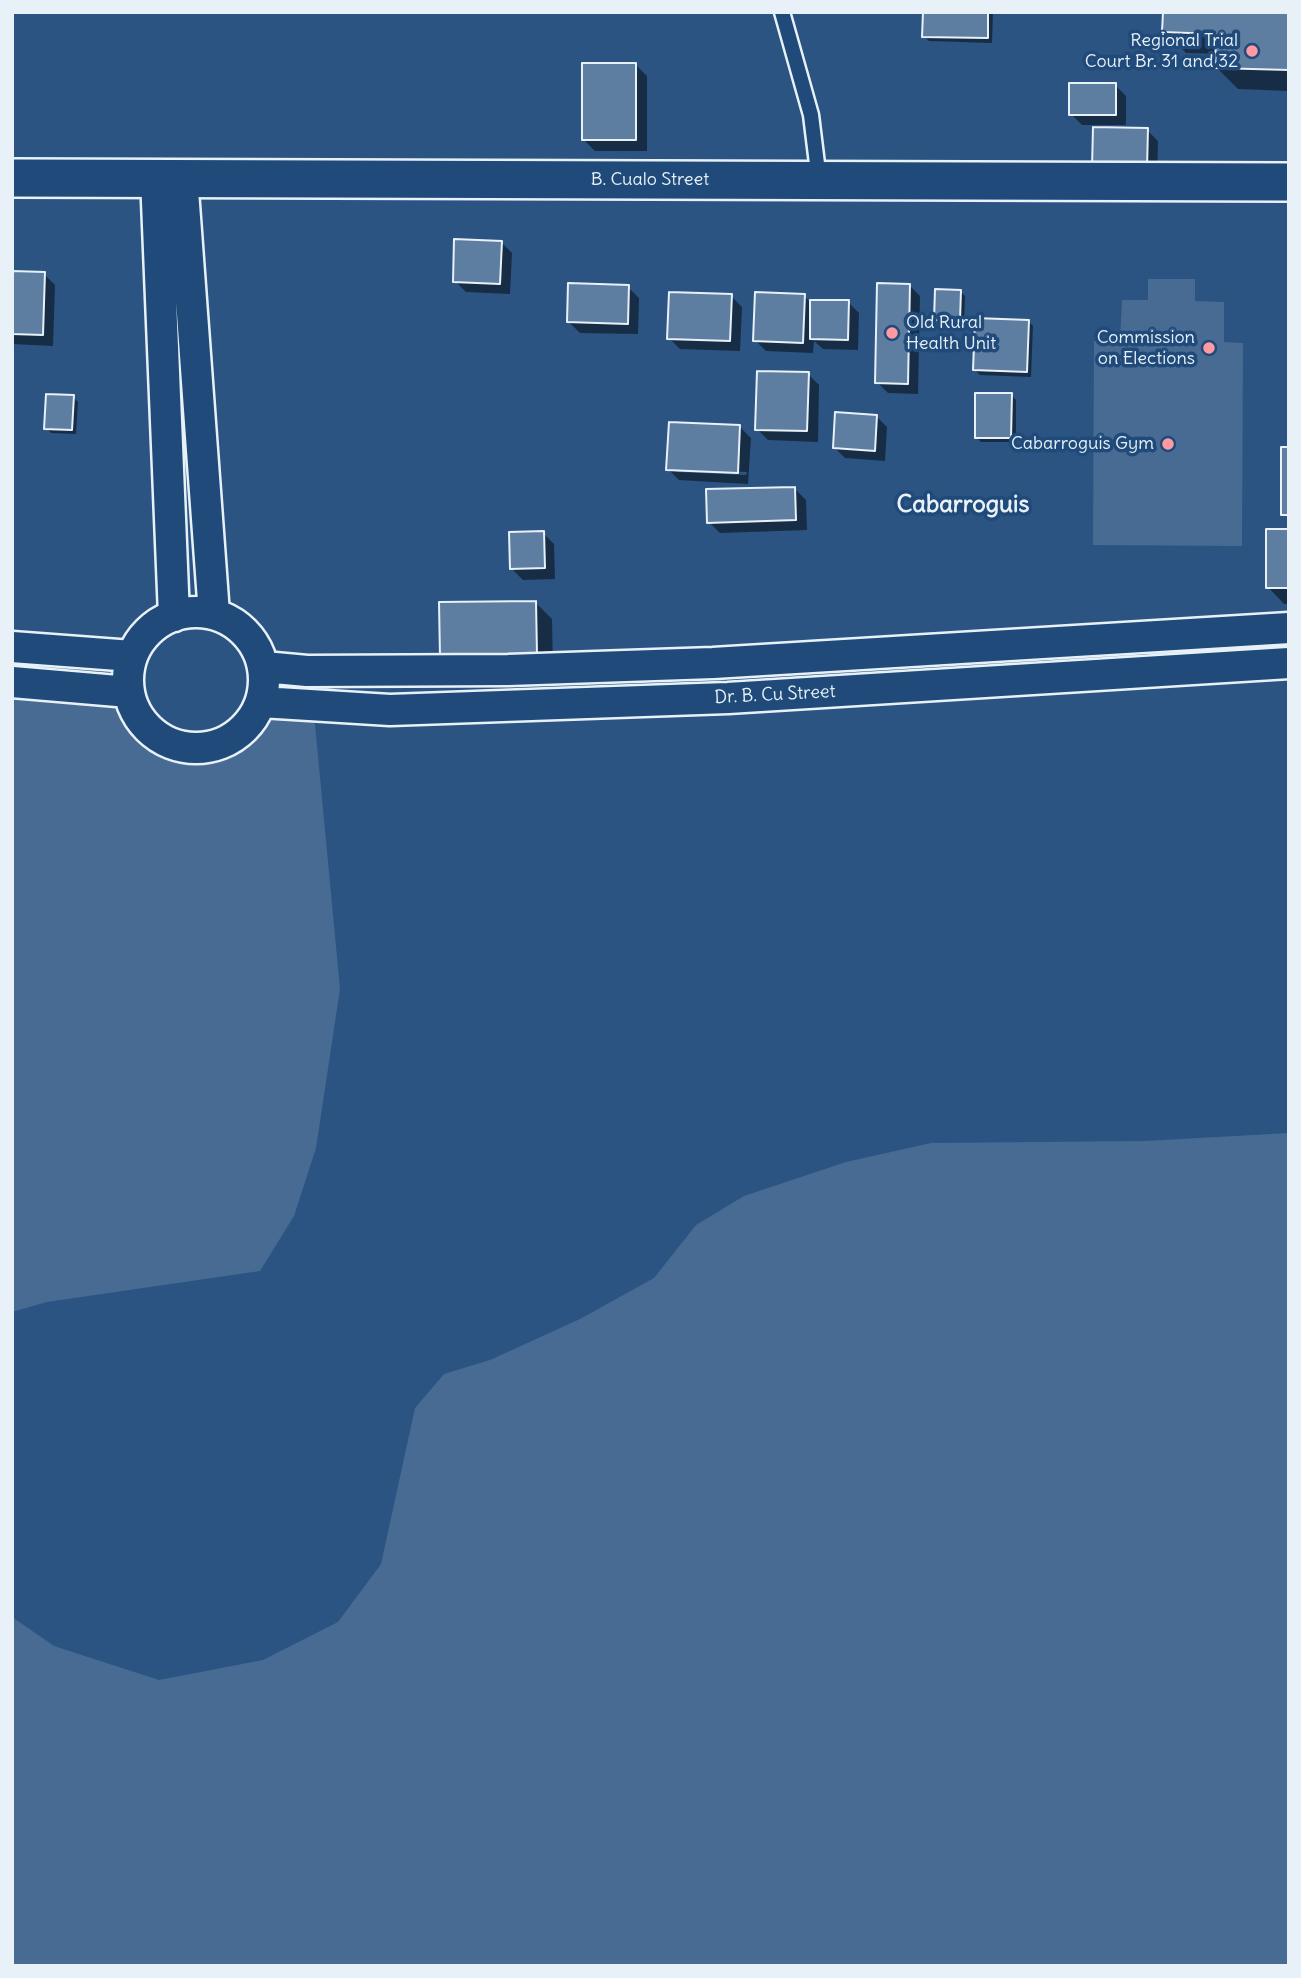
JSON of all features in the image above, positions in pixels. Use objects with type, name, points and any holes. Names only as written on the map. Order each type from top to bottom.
[{"type":"street","points":[[169,177],[214,614]]},
{"type":"street","points":[[169,177],[174,616]]},
{"type":"street","name":"B. Cualo Street","points":[[12,178],[1289,182]]},
{"type":"street","points":[[195,612],[214,614],[235,624],[249,636],[264,667],[261,702],[253,718],[233,736],[209,746],[174,744],[145,724],[135,709],[130,692],[132,656],[152,628],[174,616],[195,612]]},
{"type":"street","name":"Dr. B. Cu Street","points":[[264,667],[307,671],[508,670],[700,664],[1289,628]]},
{"type":"street","points":[[12,647],[132,656]]},
{"type":"street","name":"Dr. B. Cu Street","points":[[261,702],[390,710],[729,698],[1289,663]]},
{"type":"street","points":[[12,682],[130,692]]},
{"type":"lane","points":[[782,12],[811,115],[819,181]]},
{"type":"shaded area","name":"Cabarroguis Gym","points":[[1148,279],[1195,279],[1195,301],[1224,302],[1224,342],[1243,343],[1242,546],[1093,545],[1094,341],[1120,340],[1122,300],[1148,300]]},
{"type":"shaded area","points":[[265,685],[315,724],[340,989],[316,1148],[294,1216],[260,1271],[47,1302],[12,1312],[12,696],[135,709],[158,735],[191,747],[226,741],[241,731],[261,702]]},
{"type":"shaded area","points":[[1289,1133],[1289,1966],[12,1966],[12,1617],[54,1646],[159,1680],[263,1660],[338,1622],[381,1564],[415,1408],[444,1374],[490,1360],[580,1319],[654,1278],[696,1225],[744,1196],[846,1162],[931,1143],[1144,1141]]},
{"type":"building","points":[[923,12],[988,12],[988,38],[922,37]]},
{"type":"building","name":"Regional Trial Court Br. 31 and 32","points":[[1163,12],[1289,12],[1289,70],[1215,68],[1216,34],[1162,32]]},
{"type":"building","points":[[582,63],[636,63],[636,140],[582,140]]},
{"type":"building","points":[[1069,83],[1116,83],[1116,115],[1069,115]]},
{"type":"building","points":[[1093,127],[1148,128],[1147,169],[1092,168]]},
{"type":"building","points":[[454,239],[502,241],[500,284],[453,282]]},
{"type":"building","points":[[12,271],[45,272],[43,335],[12,334]]},
{"type":"building","points":[[568,283],[629,285],[628,324],[567,322]]},
{"type":"building","name":"Old Rural Health Unit","points":[[877,283],[910,284],[908,384],[875,383]]},
{"type":"building","points":[[935,289],[961,290],[960,321],[934,320]]},
{"type":"building","points":[[669,292],[732,294],[730,341],[667,339]]},
{"type":"building","points":[[755,292],[805,294],[803,343],[753,341]]},
{"type":"building","points":[[810,300],[849,300],[848,340],[810,339]]},
{"type":"building","points":[[975,318],[1029,320],[1027,372],[973,370]]},
{"type":"building","points":[[757,371],[809,372],[807,431],[755,430]]},
{"type":"building","points":[[975,393],[1012,393],[1011,438],[975,438]]},
{"type":"building","points":[[46,394],[74,395],[72,430],[44,429]]},
{"type":"building","points":[[835,412],[877,415],[875,451],[833,448]]},
{"type":"building","points":[[669,422],[740,425],[738,473],[666,470]]},
{"type":"building","points":[[1281,447],[1289,447],[1289,515],[1281,515]]},
{"type":"building","points":[[795,487],[796,520],[707,523],[706,489]]},
{"type":"building","points":[[1266,529],[1289,529],[1289,588],[1266,588]]},
{"type":"building","points":[[544,531],[545,568],[510,569],[509,532]]},
{"type":"building","points":[[536,601],[537,655],[440,657],[439,602]]},
{"type":"place","name":"Regional Trial Court Br. 31 and 32","points":[[1252,51]]},
{"type":"place","name":"Old Rural Health Unit","points":[[892,333]]},
{"type":"place","name":"Commission on Elections","points":[[1209,348]]},
{"type":"place","name":"Cabarroguis Gym","points":[[1168,444]]},
{"type":"district","name":"Cabarroguis","points":[[963,505]]}]
